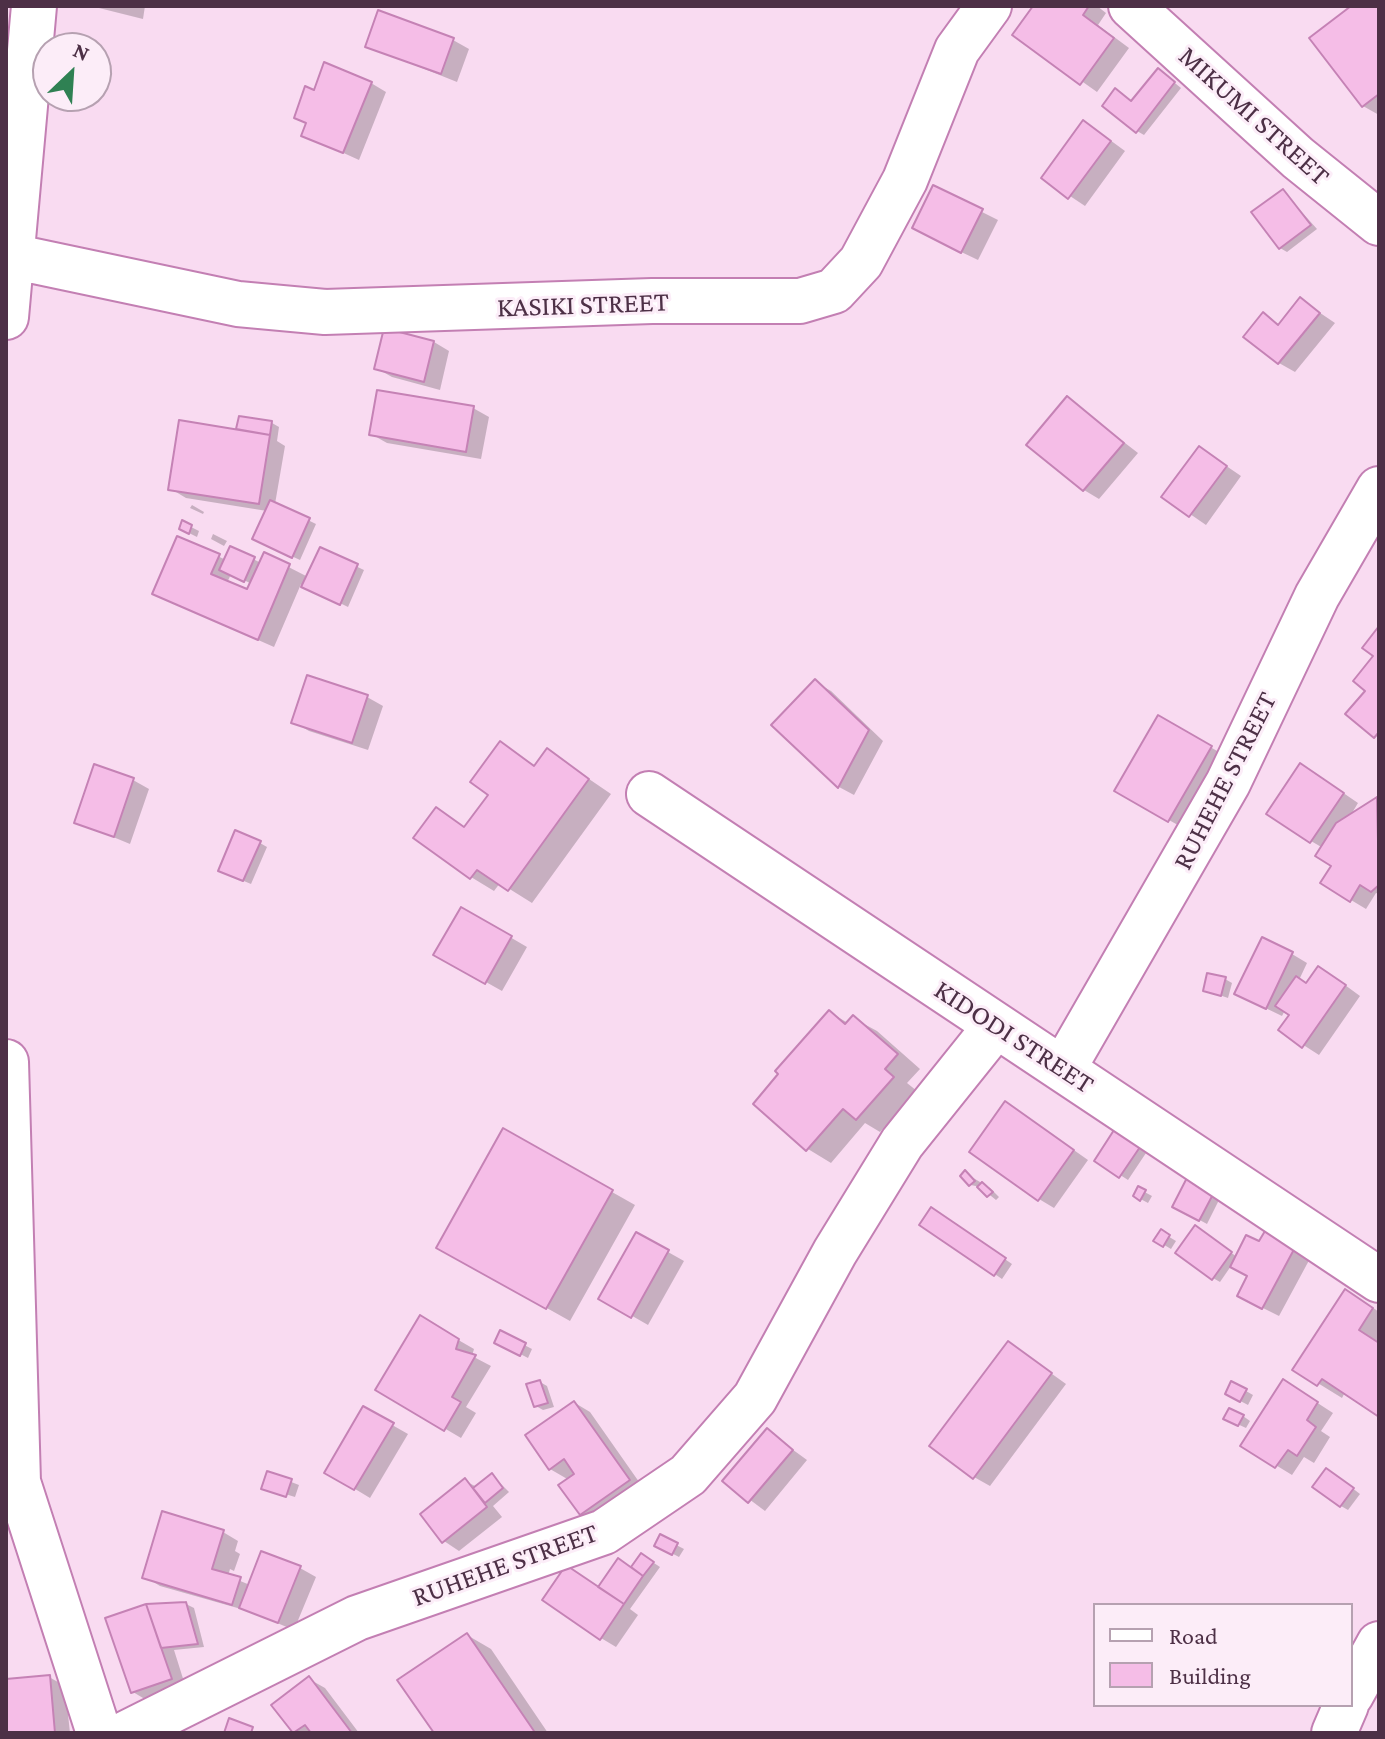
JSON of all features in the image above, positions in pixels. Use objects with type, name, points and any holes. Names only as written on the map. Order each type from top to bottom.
[{"type":"street","points":[[6,317],[8,256],[34,6]]},
{"type":"street","name":"KASIKI STREET","points":[[8,256],[238,304],[325,312],[652,301],[800,301],[834,291],[861,262],[905,180],[957,50],[989,6]]},
{"type":"street","name":"MIKUMI STREET","points":[[1131,6],[1298,158],[1379,223]]},
{"type":"street","name":"RUHEHE STREET","points":[[1063,1069],[1228,783],[1317,596],[1379,489]]},
{"type":"street","name":"KIDODI STREET","points":[[649,794],[1379,1280]]},
{"type":"street","name":"RUHEHE STREET","points":[[127,1733],[357,1618],[604,1532],[688,1475],[755,1398],[835,1252],[902,1143],[995,1027]]},
{"type":"street","points":[[6,1062],[11,1389],[18,1482],[99,1733]]},
{"type":"street","points":[[1353,1691],[1379,1644]]},
{"type":"street","points":[[1334,1733],[1345,1707]]},
{"type":"building","points":[[1033,6],[1089,6],[1083,15],[1114,38],[1080,85],[1012,35]]},
{"type":"building","points":[[1351,6],[1379,6],[1379,94],[1362,107],[1309,38]]},
{"type":"building","points":[[378,10],[454,38],[441,74],[365,47]]},
{"type":"building","points":[[324,62],[372,82],[343,153],[301,136],[306,123],[294,118],[305,86],[314,90]]},
{"type":"building","points":[[1158,68],[1175,82],[1136,133],[1102,106],[1115,88],[1131,101]]},
{"type":"building","points":[[1083,120],[1111,141],[1068,199],[1041,178]]},
{"type":"building","points":[[933,185],[983,209],[961,253],[912,228]]},
{"type":"building","points":[[1283,189],[1311,225],[1279,249],[1251,212]]},
{"type":"building","points":[[1300,297],[1320,313],[1278,364],[1243,337],[1263,312],[1278,325]]},
{"type":"building","points":[[384,328],[434,341],[424,382],[374,369]]},
{"type":"building","points":[[377,390],[474,406],[466,452],[369,435]]},
{"type":"building","points":[[1067,396],[1124,443],[1083,491],[1026,445]]},
{"type":"building","points":[[239,416],[272,421],[270,435],[236,429]]},
{"type":"building","points":[[179,420],[270,435],[259,504],[168,490]]},
{"type":"building","points":[[1199,446],[1227,466],[1189,517],[1161,497]]},
{"type":"building","points":[[270,500],[310,518],[292,558],[252,539]]},
{"type":"building","points":[[182,520],[192,525],[189,534],[179,529]]},
{"type":"building","points":[[177,536],[220,554],[211,574],[247,589],[264,552],[290,564],[258,640],[152,594]]},
{"type":"building","points":[[230,546],[255,557],[244,582],[219,570]]},
{"type":"building","points":[[320,547],[358,564],[340,605],[301,587]]},
{"type":"building","points":[[1379,626],[1379,732],[1374,738],[1345,714],[1365,691],[1353,681],[1373,656],[1362,648]]},
{"type":"building","points":[[307,675],[368,695],[352,743],[291,723]]},
{"type":"building","points":[[815,679],[869,730],[838,788],[771,725]]},
{"type":"building","points":[[1158,715],[1212,746],[1168,822],[1114,791]]},
{"type":"building","points":[[500,741],[534,766],[547,748],[589,779],[508,891],[477,870],[470,879],[413,838],[436,807],[464,827],[488,795],[470,782]]},
{"type":"building","points":[[1300,763],[1344,793],[1310,843],[1266,814]]},
{"type":"building","points":[[94,764],[134,778],[114,837],[74,823]]},
{"type":"building","points":[[1377,797],[1379,885],[1371,892],[1360,885],[1350,902],[1320,883],[1331,866],[1315,856],[1336,823]]},
{"type":"building","points":[[235,830],[261,841],[243,881],[218,871]]},
{"type":"building","points":[[461,907],[512,936],[485,984],[433,955]]},
{"type":"building","points":[[1262,937],[1293,952],[1266,1009],[1234,994]]},
{"type":"building","points":[[1318,966],[1346,985],[1302,1048],[1278,1030],[1289,1015],[1275,1006],[1296,976],[1306,983]]},
{"type":"building","points":[[1207,973],[1226,977],[1221,996],[1203,991]]},
{"type":"building","points":[[829,1010],[845,1024],[853,1015],[898,1054],[885,1069],[894,1077],[856,1120],[843,1109],[806,1151],[753,1104],[778,1074],[775,1071]]},
{"type":"building","points":[[1005,1101],[1074,1150],[1038,1201],[969,1152]]},
{"type":"building","points":[[503,1128],[613,1190],[546,1309],[436,1248]]},
{"type":"building","points":[[1114,1130],[1140,1147],[1119,1178],[1094,1161]]},
{"type":"building","points":[[1192,1168],[1219,1183],[1199,1221],[1172,1207]]},
{"type":"building","points":[[965,1170],[975,1181],[969,1186],[960,1176]]},
{"type":"building","points":[[982,1182],[993,1192],[987,1197],[977,1187]]},
{"type":"building","points":[[1138,1186],[1146,1190],[1140,1201],[1133,1196]]},
{"type":"building","points":[[931,1207],[1006,1258],[994,1276],[919,1225]]},
{"type":"building","points":[[1195,1225],[1232,1252],[1212,1280],[1175,1253]]},
{"type":"building","points":[[1268,1226],[1298,1242],[1262,1309],[1237,1296],[1247,1276],[1230,1267],[1246,1235],[1259,1241]]},
{"type":"building","points":[[1161,1229],[1170,1235],[1163,1247],[1153,1241]]},
{"type":"building","points":[[636,1232],[669,1250],[631,1318],[598,1299]]},
{"type":"building","points":[[1345,1289],[1373,1308],[1359,1330],[1379,1343],[1379,1417],[1322,1379],[1317,1386],[1292,1370]]},
{"type":"building","points":[[420,1315],[459,1339],[456,1349],[476,1355],[452,1397],[461,1402],[444,1431],[375,1390]]},
{"type":"building","points":[[500,1330],[526,1343],[520,1356],[494,1343]]},
{"type":"building","points":[[1008,1341],[1052,1373],[973,1479],[929,1446]]},
{"type":"building","points":[[1283,1379],[1318,1402],[1307,1420],[1316,1427],[1297,1456],[1288,1450],[1275,1468],[1240,1446]]},
{"type":"building","points":[[540,1380],[548,1403],[534,1407],[526,1384]]},
{"type":"building","points":[[1231,1381],[1247,1389],[1240,1402],[1225,1394]]},
{"type":"building","points":[[574,1401],[630,1480],[580,1515],[558,1485],[574,1474],[564,1459],[549,1470],[525,1435]]},
{"type":"building","points":[[363,1406],[394,1423],[354,1490],[324,1473]]},
{"type":"building","points":[[1229,1408],[1244,1415],[1238,1426],[1223,1419]]},
{"type":"building","points":[[767,1428],[793,1450],[748,1503],[722,1481]]},
{"type":"building","points":[[1326,1468],[1354,1488],[1340,1507],[1312,1487]]},
{"type":"building","points":[[267,1471],[292,1479],[286,1497],[261,1489]]},
{"type":"building","points":[[492,1473],[503,1488],[485,1503],[473,1488]]},
{"type":"building","points":[[465,1478],[487,1507],[442,1543],[420,1514]]},
{"type":"building","points":[[162,1511],[224,1530],[212,1569],[241,1577],[232,1605],[142,1578]]},
{"type":"building","points":[[660,1534],[678,1543],[672,1555],[654,1546]]},
{"type":"building","points":[[261,1551],[301,1566],[278,1623],[239,1608]]},
{"type":"building","points":[[641,1553],[654,1562],[643,1576],[631,1567]]},
{"type":"building","points":[[618,1558],[643,1576],[624,1604],[598,1587]]},
{"type":"building","points":[[566,1565],[624,1604],[600,1640],[542,1600]]},
{"type":"building","points":[[186,1602],[198,1644],[161,1648],[146,1604]]},
{"type":"building","points":[[146,1604],[172,1679],[131,1693],[105,1618]]},
{"type":"building","points":[[467,1633],[534,1731],[532,1733],[434,1733],[397,1680]]},
{"type":"building","points":[[50,1675],[55,1733],[6,1733],[6,1679]]},
{"type":"building","points":[[309,1676],[352,1733],[311,1733],[305,1725],[293,1733],[271,1705]]},
{"type":"building","points":[[229,1718],[253,1727],[251,1733],[224,1733]]}]
